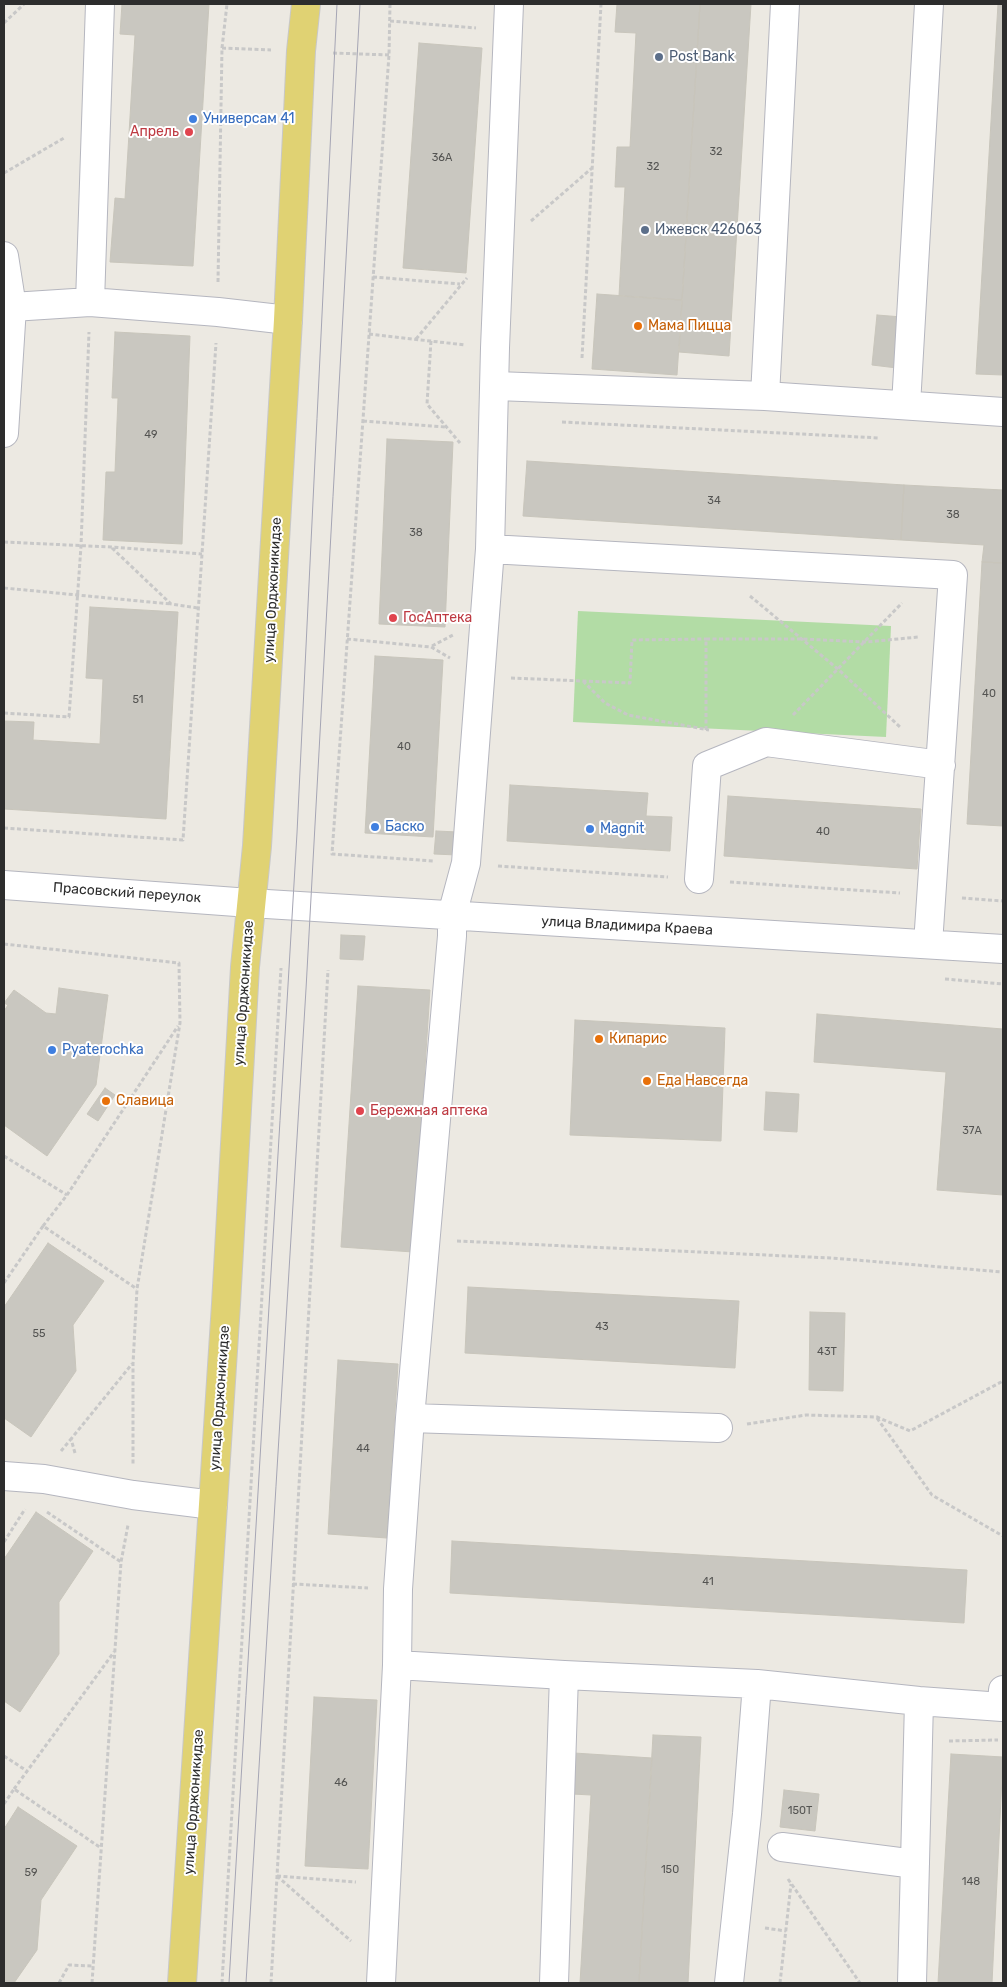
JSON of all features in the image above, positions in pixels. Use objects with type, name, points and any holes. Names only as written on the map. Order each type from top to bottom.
[{"type":"main road","name":"улица Орджоникидзе","points":[[182,1983],[213,1505],[244,967],[257,846],[288,320],[301,51],[306,4]]},
{"type":"street","points":[[90,302],[100,4]]},
{"type":"street","points":[[765,396],[785,4]]},
{"type":"street","points":[[906,405],[929,4]]},
{"type":"street","points":[[381,1975],[398,1664],[398,1589],[410,1418],[452,936],[452,915],[466,863],[490,549],[491,480],[496,386],[495,348],[509,17]]},
{"type":"street","points":[[4,256],[12,307],[4,433]]},
{"type":"street","points":[[12,307],[90,302],[218,312],[288,320]]},
{"type":"street","points":[[496,386],[765,396],[1003,412]]},
{"type":"street","points":[[490,549],[953,574],[928,944]]},
{"type":"street","points":[[699,879],[707,766],[766,742],[941,765]]},
{"type":"street","name":"Прасовский переулок","points":[[4,885],[250,903]]},
{"type":"street","name":"улица Владимира Краева","points":[[250,903],[1003,949]]},
{"type":"street","points":[[410,1418],[718,1428]]},
{"type":"street","points":[[4,1476],[55,1481],[133,1495],[213,1505]]},
{"type":"street","points":[[398,1664],[564,1675],[757,1684],[1002,1707],[1003,1690]]},
{"type":"street","points":[[554,1983],[564,1675]]},
{"type":"street","points":[[729,1983],[747,1814],[757,1684]]},
{"type":"street","points":[[912,1983],[918,1700]]},
{"type":"street","points":[[782,1846],[915,1864]]},
{"type":"path","points":[[4,23],[24,4]]},
{"type":"path","points":[[4,828],[183,840],[218,312],[222,48],[227,4]]},
{"type":"path","points":[[332,854],[373,277],[390,4]]},
{"type":"path","points":[[584,423],[581,389],[601,4]]},
{"type":"path","points":[[390,21],[509,17]]},
{"type":"path","points":[[4,173],[96,118]]},
{"type":"path","points":[[373,277],[498,286]]},
{"type":"path","points":[[4,713],[69,717],[81,546],[90,302]]},
{"type":"path","points":[[369,334],[495,348]]},
{"type":"path","points":[[431,341],[427,404],[491,480]]},
{"type":"path","points":[[362,421],[447,427]]},
{"type":"path","points":[[555,422],[884,438]]},
{"type":"path","points":[[4,542],[202,554]]},
{"type":"path","points":[[111,547],[171,604]]},
{"type":"path","points":[[710,561],[839,670],[904,731]]},
{"type":"path","points":[[766,742],[839,670],[930,573]]},
{"type":"path","points":[[4,588],[198,608]]},
{"type":"path","points":[[347,639],[431,647],[480,677],[630,683],[632,640],[802,639],[866,642],[949,635]]},
{"type":"path","points":[[706,639],[707,766]]},
{"type":"path","points":[[583,681],[605,702],[628,715],[715,731]]},
{"type":"path","points":[[4,944],[179,963]]},
{"type":"path","points":[[222,1983],[281,968]]},
{"type":"path","points":[[271,1983],[328,970]]},
{"type":"path","points":[[4,1283],[67,1195],[180,1023]]},
{"type":"path","points":[[4,1156],[67,1195]]},
{"type":"path","points":[[43,1226],[137,1288]]},
{"type":"path","points":[[426,1240],[831,1258],[1003,1272]]},
{"type":"path","points":[[37,1506],[75,1455],[71,1439],[133,1364]]},
{"type":"path","points":[[718,1428],[806,1415],[877,1417],[910,1431],[1003,1381]]},
{"type":"path","points":[[877,1417],[932,1495],[1003,1536]]},
{"type":"path","points":[[4,1542],[30,1501],[121,1562]]},
{"type":"path","points":[[293,1584],[398,1589]]},
{"type":"path","points":[[4,1804],[115,1652]]},
{"type":"path","points":[[945,1741],[1003,1740]]},
{"type":"path","points":[[4,1756],[27,1771]]},
{"type":"path","points":[[14,1789],[101,1848]]},
{"type":"path","points":[[277,1876],[386,1885]]},
{"type":"path","points":[[277,1876],[381,1975]]},
{"type":"path","points":[[786,1876],[860,1983]]},
{"type":"path","points":[[780,1983],[791,1884]]},
{"type":"path","points":[[59,1983],[69,1965],[93,1966]]},
{"type":"green space","points":[[578,611],[891,626],[886,737],[573,722]]},
{"type":"building","points":[[122,4],[209,4],[193,266],[110,262],[115,198],[125,199],[135,35],[120,34]]},
{"type":"building","points":[[617,4],[700,4],[682,300],[619,296],[625,187],[615,187],[617,147],[630,147],[636,33],[615,32]]},
{"type":"building","points":[[700,4],[751,4],[729,356],[679,352]]},
{"type":"building","points":[[998,4],[1003,4],[1003,375],[976,374]]},
{"type":"building","points":[[419,43],[482,48],[466,273],[403,268]]},
{"type":"building","name":"Мама Пицца","points":[[597,294],[682,300],[677,375],[592,369]]},
{"type":"building","points":[[877,315],[902,317],[897,368],[872,365]]},
{"type":"building","points":[[115,332],[190,336],[182,544],[103,540],[106,472],[115,472],[118,398],[112,398]]},
{"type":"building","points":[[387,439],[453,442],[445,627],[379,624]]},
{"type":"building","points":[[527,461],[904,485],[901,540],[523,516]]},
{"type":"building","points":[[904,485],[1003,490],[1003,563],[982,562],[984,545],[901,540]]},
{"type":"building","points":[[982,562],[1003,563],[1003,826],[967,824]]},
{"type":"building","points":[[90,607],[178,612],[166,819],[4,809],[4,721],[34,722],[33,740],[100,744],[103,679],[86,678]]},
{"type":"building","points":[[375,656],[443,660],[433,837],[365,833]]},
{"type":"building","name":"Magnit","points":[[510,785],[648,793],[646,816],[672,817],[670,851],[507,841]]},
{"type":"building","points":[[728,796],[921,809],[917,869],[724,856]]},
{"type":"building","points":[[436,831],[458,832],[457,855],[434,854]]},
{"type":"building","points":[[341,935],[365,936],[363,960],[340,959]]},
{"type":"building","points":[[358,986],[430,990],[413,1252],[341,1247]]},
{"type":"building","name":"Pyaterochka","points":[[59,988],[108,995],[96,1085],[47,1156],[4,1125],[4,1011],[8,1005],[4,1003],[14,990],[46,1013],[56,1014]]},
{"type":"building","points":[[817,1014],[1003,1029],[1003,1195],[937,1190],[946,1072],[814,1062]]},
{"type":"building","name":"Еда Навсегда","points":[[575,1020],[725,1028],[721,1141],[570,1135]]},
{"type":"building","points":[[105,1088],[115,1095],[98,1121],[87,1114]]},
{"type":"building","points":[[766,1092],[799,1094],[797,1132],[764,1130]]},
{"type":"building","points":[[48,1243],[104,1281],[73,1325],[76,1371],[31,1437],[4,1418],[4,1307]]},
{"type":"building","points":[[468,1287],[739,1301],[735,1368],[465,1353]]},
{"type":"building","points":[[810,1312],[845,1313],[843,1391],[809,1390]]},
{"type":"building","points":[[338,1360],[398,1364],[387,1538],[328,1534]]},
{"type":"building","points":[[36,1512],[93,1551],[59,1602],[59,1654],[20,1712],[4,1701],[4,1559]]},
{"type":"building","points":[[452,1541],[967,1570],[964,1623],[450,1593]]},
{"type":"building","points":[[314,1697],[377,1700],[368,1869],[305,1866]]},
{"type":"building","points":[[653,1735],[701,1737],[688,1983],[639,1983]]},
{"type":"building","points":[[574,1753],[652,1758],[639,1983],[580,1983],[591,1795],[572,1794]]},
{"type":"building","points":[[951,1754],[1003,1757],[992,1983],[938,1983]]},
{"type":"building","points":[[784,1790],[819,1794],[815,1831],[780,1827]]},
{"type":"building","points":[[18,1807],[77,1846],[41,1900],[37,1950],[14,1983],[4,1983],[4,1829]]},
{"type":"tram line","points":[[229,1983],[297,833],[337,4]]},
{"type":"tram line","points":[[246,1983],[306,989],[360,4]]},
{"type":"place","name":"Post Bank","points":[[659,57]]},
{"type":"place","name":"Универсам 41","points":[[193,119]]},
{"type":"place","name":"Апрель","points":[[189,132]]},
{"type":"place","name":"Ижевск 426063","points":[[645,230]]},
{"type":"place","name":"Мама Пицца","points":[[638,326]]},
{"type":"place","name":"ГосАптека","points":[[393,618]]},
{"type":"place","name":"Баско","points":[[375,827]]},
{"type":"place","name":"Magnit","points":[[590,829]]},
{"type":"place","name":"Кипарис","points":[[599,1039]]},
{"type":"place","name":"Pyaterochka","points":[[52,1050]]},
{"type":"place","name":"Еда Навсегда","points":[[647,1081]]},
{"type":"place","name":"Славица","points":[[106,1101]]},
{"type":"place","name":"Бережная аптека","points":[[360,1111]]}]
